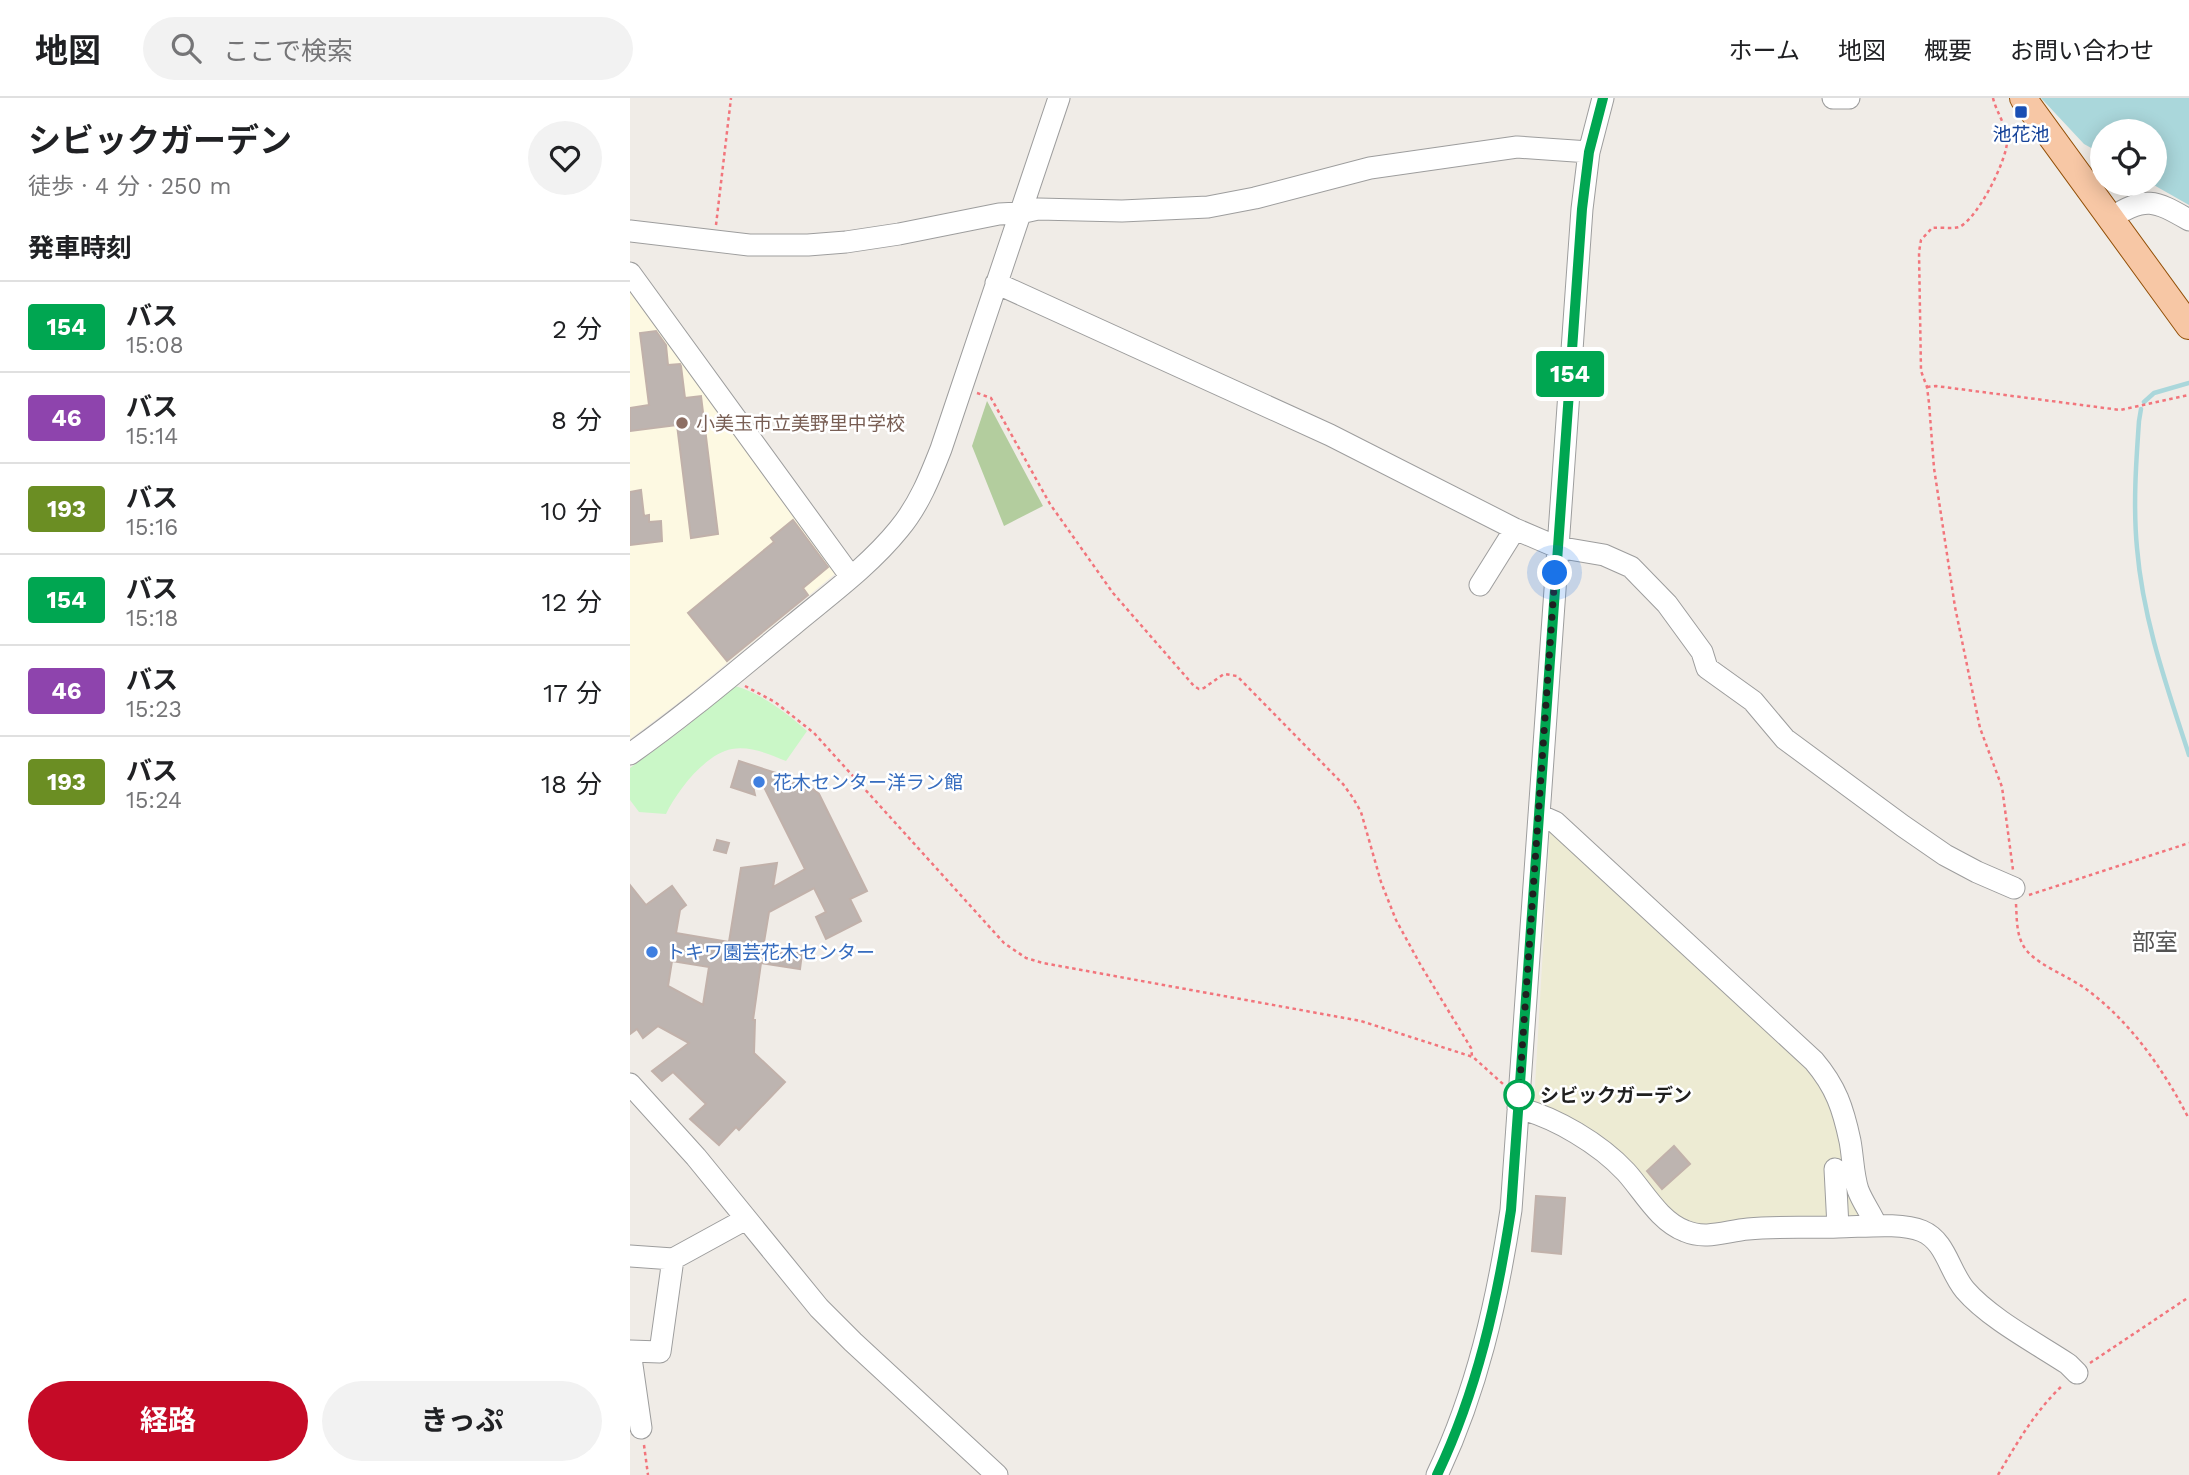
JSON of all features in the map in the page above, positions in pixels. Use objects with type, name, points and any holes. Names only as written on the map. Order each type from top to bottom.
[{"type":"main road","points":[[2023,98],[2189,326]]},
{"type":"street","points":[[630,754],[732,676],[851,577],[901,527],[920,497],[941,449],[1059,98]]},
{"type":"street","points":[[1437,1475],[1482,1357],[1495,1306],[1511,1210],[1582,209],[1589,152],[1603,98]]},
{"type":"street","points":[[1833,98],[1849,98]]},
{"type":"street","points":[[630,231],[761,245],[846,242],[1038,209],[1122,211],[1208,206],[1255,198],[1370,168],[1517,147],[1589,152]]},
{"type":"street","points":[[2110,218],[2145,202],[2157,204],[2189,219]]},
{"type":"street","points":[[630,273],[851,577]]},
{"type":"street","points":[[996,283],[1304,423],[1515,529],[1557,547],[1604,555],[1631,568],[1667,604],[1702,652],[1707,668],[1753,701],[1785,739],[1945,855],[2015,892]]},
{"type":"street","points":[[1480,585],[1515,529]]},
{"type":"street","points":[[1539,815],[1555,822],[1826,1075],[1840,1103],[1850,1140],[1858,1190],[1876,1225]]},
{"type":"street","points":[[630,1084],[696,1157],[819,1308],[997,1475]]},
{"type":"street","points":[[1518,1100],[1534,1112],[1587,1140],[1618,1164],[1663,1216],[1684,1231],[1707,1236],[1767,1228],[1876,1225],[1921,1231],[1938,1243],[1955,1276],[1977,1303],[2077,1373]]},
{"type":"street","points":[[1835,1169],[1838,1227]]},
{"type":"street","points":[[630,1256],[673,1259],[746,1219]]},
{"type":"street","points":[[641,1428],[630,1352],[660,1352],[673,1259]]},
{"type":"path","points":[[714,242],[731,98]]},
{"type":"path","points":[[1993,98],[2007,135],[2007,143],[1996,173],[1982,201],[1968,220],[1959,226],[1932,228],[1922,240],[1919,251],[1921,371],[1927,387],[1934,468],[1955,607],[1980,728],[2002,787],[2007,813],[2017,928],[2026,949],[2035,958],[2088,990],[2109,1009],[2141,1043],[2173,1087],[2189,1119]]},
{"type":"path","points":[[1927,387],[2120,410],[2189,395]]},
{"type":"path","points":[[961,388],[991,398],[1050,504],[1112,593],[1194,686],[1204,688],[1224,674],[1237,676],[1343,784],[1361,812],[1381,882],[1396,920],[1471,1048],[1473,1057]]},
{"type":"path","points":[[732,676],[741,684],[775,702],[814,733],[1004,943],[1027,958],[1361,1021],[1473,1057],[1518,1100]]},
{"type":"path","points":[[2015,892],[2029,895],[2189,843]]},
{"type":"path","points":[[641,1428],[648,1475]]},
{"type":"shaded area","name":"小美玉市立美野里中学校","points":[[630,282],[836,573],[686,697],[630,739]]},
{"type":"shaded area","points":[[1550,828],[1794,1048],[1833,1097],[1868,1216],[1687,1226],[1534,1103]]},
{"type":"green space","points":[[987,401],[1043,506],[1004,526],[972,446]]},
{"type":"green space","points":[[735,686],[773,704],[807,731],[786,761],[760,751],[746,749],[722,752],[693,775],[666,814],[639,812],[630,800],[630,768]]},
{"type":"water","name":"池花池","points":[[2041,98],[2189,98],[2189,205],[2167,193],[2167,119],[2090,119],[2090,147]]},
{"type":"building","points":[[656,331],[666,345],[668,365],[681,366],[685,398],[701,396],[718,534],[691,538],[677,425],[630,431],[630,408],[649,405],[640,333]]},
{"type":"building","points":[[641,490],[644,516],[649,515],[649,522],[661,521],[662,541],[630,545],[630,492]]},
{"type":"building","points":[[793,520],[828,567],[803,588],[808,595],[727,661],[688,613],[774,542],[771,538]]},
{"type":"building","points":[[739,761],[804,782],[819,794],[867,891],[850,899],[861,921],[826,939],[816,917],[826,912],[814,888],[769,912],[763,948],[802,953],[800,969],[761,963],[753,1020],[754,1053],[785,1082],[739,1130],[736,1127],[719,1145],[690,1119],[706,1104],[673,1072],[662,1081],[652,1071],[689,1043],[658,1026],[643,1038],[637,1029],[630,1034],[630,885],[646,905],[672,886],[686,905],[680,910],[676,933],[729,942],[741,868],[777,863],[773,887],[805,869],[760,779],[752,782],[755,795],[731,787]],"holes":[[[672,961],[709,967],[703,1005],[668,986]]]},
{"type":"building","points":[[717,840],[729,843],[726,853],[714,850]]},
{"type":"building","points":[[1674,1146],[1690,1164],[1662,1189],[1647,1171]]},
{"type":"building","points":[[1536,1196],[1565,1198],[1561,1254],[1532,1251]]},
{"type":"waterway","points":[[2144,402],[2154,393],[2189,383]]},
{"type":"waterway","points":[[2141,409],[2135,500],[2140,575],[2157,653],[2189,755]]},
{"type":"bus line","name":"154","points":[[1437,1475],[1446,1458],[1482,1357],[1502,1272],[1511,1210],[1582,209],[1589,152],[1603,98]]},
{"type":"place","name":"池花池","points":[[2021,112]]},
{"type":"place","name":"小美玉市立美野里中学校","points":[[682,423]]},
{"type":"place","name":"花木センター洋ラン館","points":[[759,782]]},
{"type":"place","name":"トキワ園芸花木センター","points":[[652,952]]},
{"type":"place","name":"シビックガーデン","points":[[1519,1095]]},
{"type":"district","name":"部室","points":[[2155,942]]},
{"type":"route","points":[[1519,1095],[1555,573]]}]
